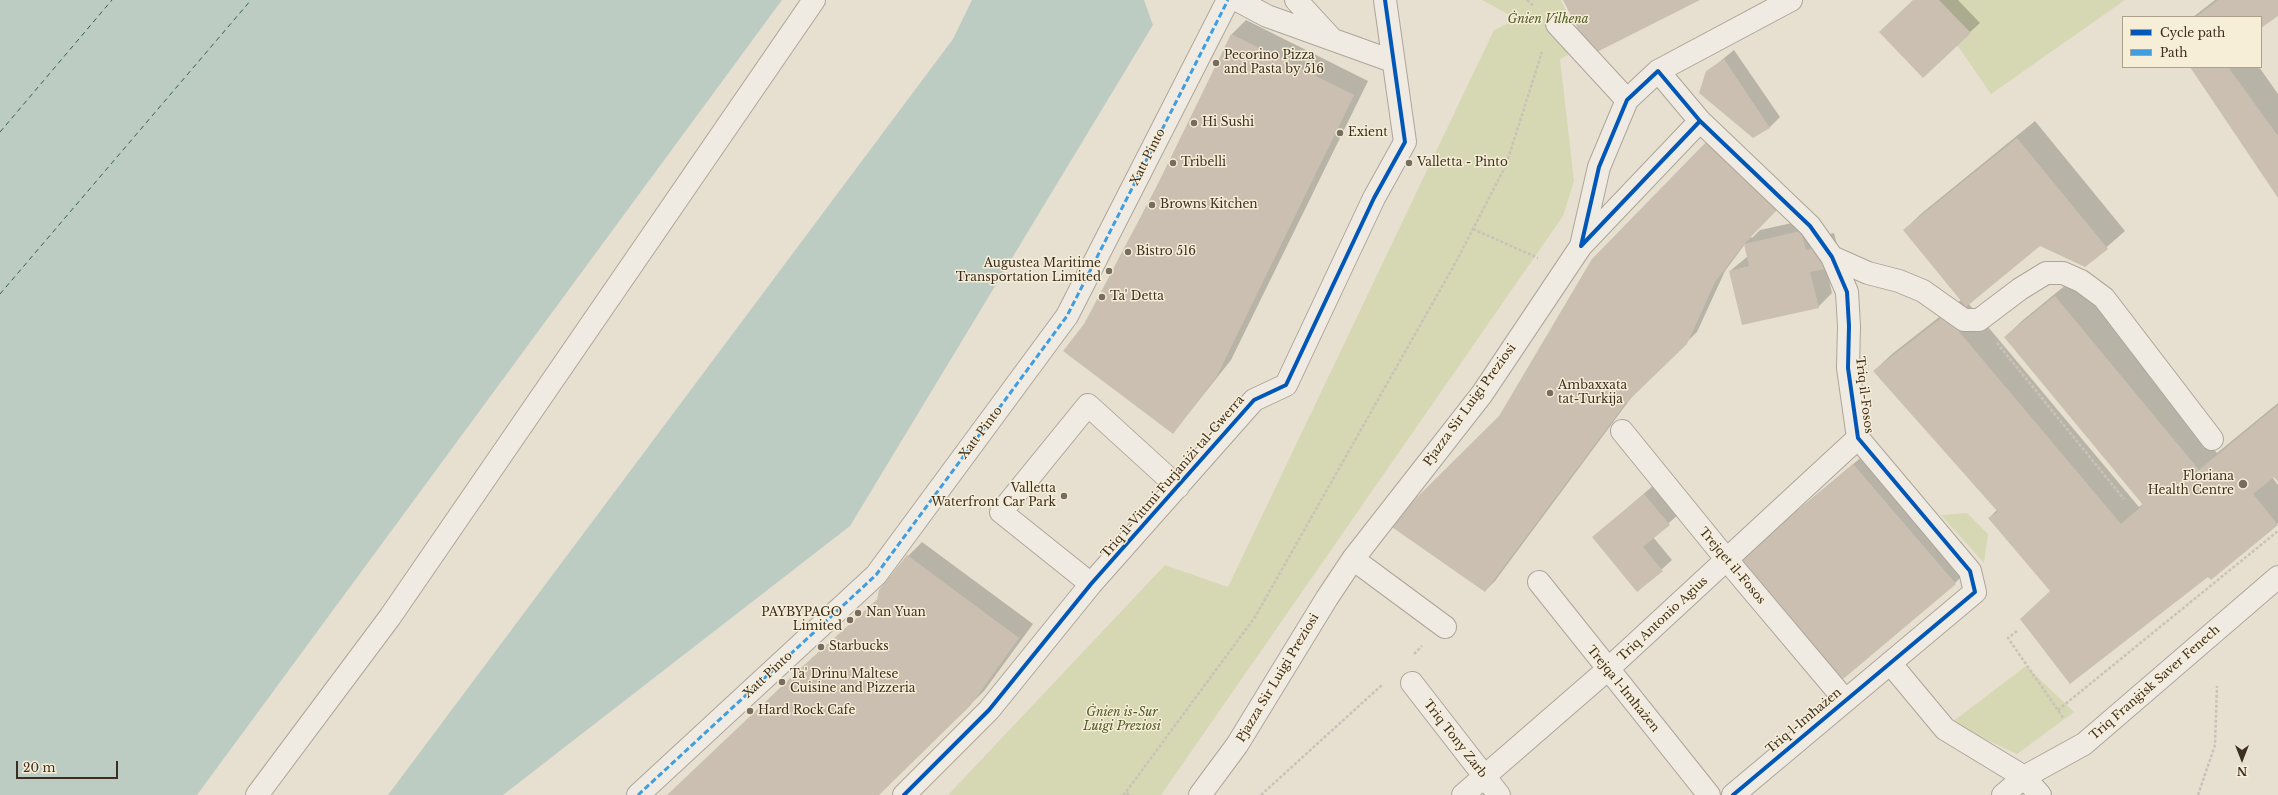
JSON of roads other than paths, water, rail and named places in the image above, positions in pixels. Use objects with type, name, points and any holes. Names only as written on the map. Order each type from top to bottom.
[{"type":"street","points":[[257,795],[390,617],[814,0]]},
{"type":"street","name":"Xatt Pinto","points":[[638,795],[876,575],[1067,316],[1228,0]]},
{"type":"street","points":[[1237,0],[1267,16],[1392,61]]},
{"type":"street","points":[[1296,0],[1333,39]]},
{"type":"street","name":"Triq il-Vittmi Furjaniżi tal-Gwerra","points":[[904,795],[989,710],[1091,584],[1254,400],[1286,385],[1374,198],[1405,142],[1392,61],[1385,0]]},
{"type":"street","name":"Pjazza Sir Luigi Preziosi","points":[[1581,246],[1599,167],[1627,100],[1658,71],[1791,0]]},
{"type":"street","points":[[1557,24],[1627,100]]},
{"type":"street","points":[[1658,71],[1700,121]]},
{"type":"street","name":"Pjazza Sir Luigi Preziosi","points":[[1200,795],[1237,745],[1327,598],[1353,559],[1482,394],[1581,246],[1700,121]]},
{"type":"street","name":"Triq il-Fosos","points":[[1700,121],[1810,226],[1832,257],[1847,292],[1849,326],[1848,368],[1858,438],[1970,571],[1975,592]]},
{"type":"street","points":[[1832,257],[1868,273],[1899,281],[1923,291],[1964,320],[1979,320],[2020,289],[2046,272],[2063,272],[2081,281],[2104,298],[2212,439]]},
{"type":"street","points":[[1091,584],[1001,512],[1088,406],[1178,487]]},
{"type":"street","name":"Trejqet il-Fosos","points":[[1622,431],[1727,560],[1845,700]]},
{"type":"street","name":"Triq Antonio Agius","points":[[1463,795],[1607,670],[1858,438]]},
{"type":"street","points":[[1353,559],[1445,627]]},
{"type":"street","name":"Triq Franġisk Saver Fenech","points":[[2003,795],[2024,777],[2084,744],[2278,577]]},
{"type":"street","name":"Trejqa l-Imħażen","points":[[1539,582],[1607,670],[1709,795]]},
{"type":"street","name":"Triq l-Imħażen","points":[[1733,795],[1975,592]]},
{"type":"street","points":[[1890,663],[1945,729],[2024,777],[2040,795]]},
{"type":"street","name":"Triq Tony Zarb","points":[[1412,683],[1499,795]]},
{"type":"place","name":"Pecorino Pizza and Pasta by 516","points":[[1216,63]]},
{"type":"place","name":"Hi Sushi","points":[[1194,123]]},
{"type":"place","name":"Exient","points":[[1340,133]]},
{"type":"place","name":"Tribelli","points":[[1173,163]]},
{"type":"place","name":"Valletta - Pinto","points":[[1409,163]]},
{"type":"place","name":"Browns Kitchen","points":[[1152,205]]},
{"type":"place","name":"Bistro 516","points":[[1128,252]]},
{"type":"place","name":"Augustea Maritime Transportation Limited","points":[[1109,271]]},
{"type":"place","name":"Ta' Detta","points":[[1102,297]]},
{"type":"place","name":"Ambaxxata tat-Turkija","points":[[1550,393]]},
{"type":"place","name":"Floriana Health Centre","points":[[2243,484]]},
{"type":"place","name":"Valletta Waterfront Car Park","points":[[1064,496]]},
{"type":"place","name":"Nan Yuan","points":[[858,613]]},
{"type":"place","name":"PAYBYPAGO Limited","points":[[850,620]]},
{"type":"place","name":"Starbucks","points":[[821,647]]},
{"type":"place","name":"Ta' Drinu Maltese Cuisine and Pizzeria","points":[[782,682]]},
{"type":"place","name":"Hard Rock Cafe","points":[[750,711]]},
{"type":"park label","name":"Ġnien Vilhena","points":[[1548,20]]},
{"type":"park label","name":"Ġnien is-Sur Luigi Preziosi","points":[[1122,720]]}]
